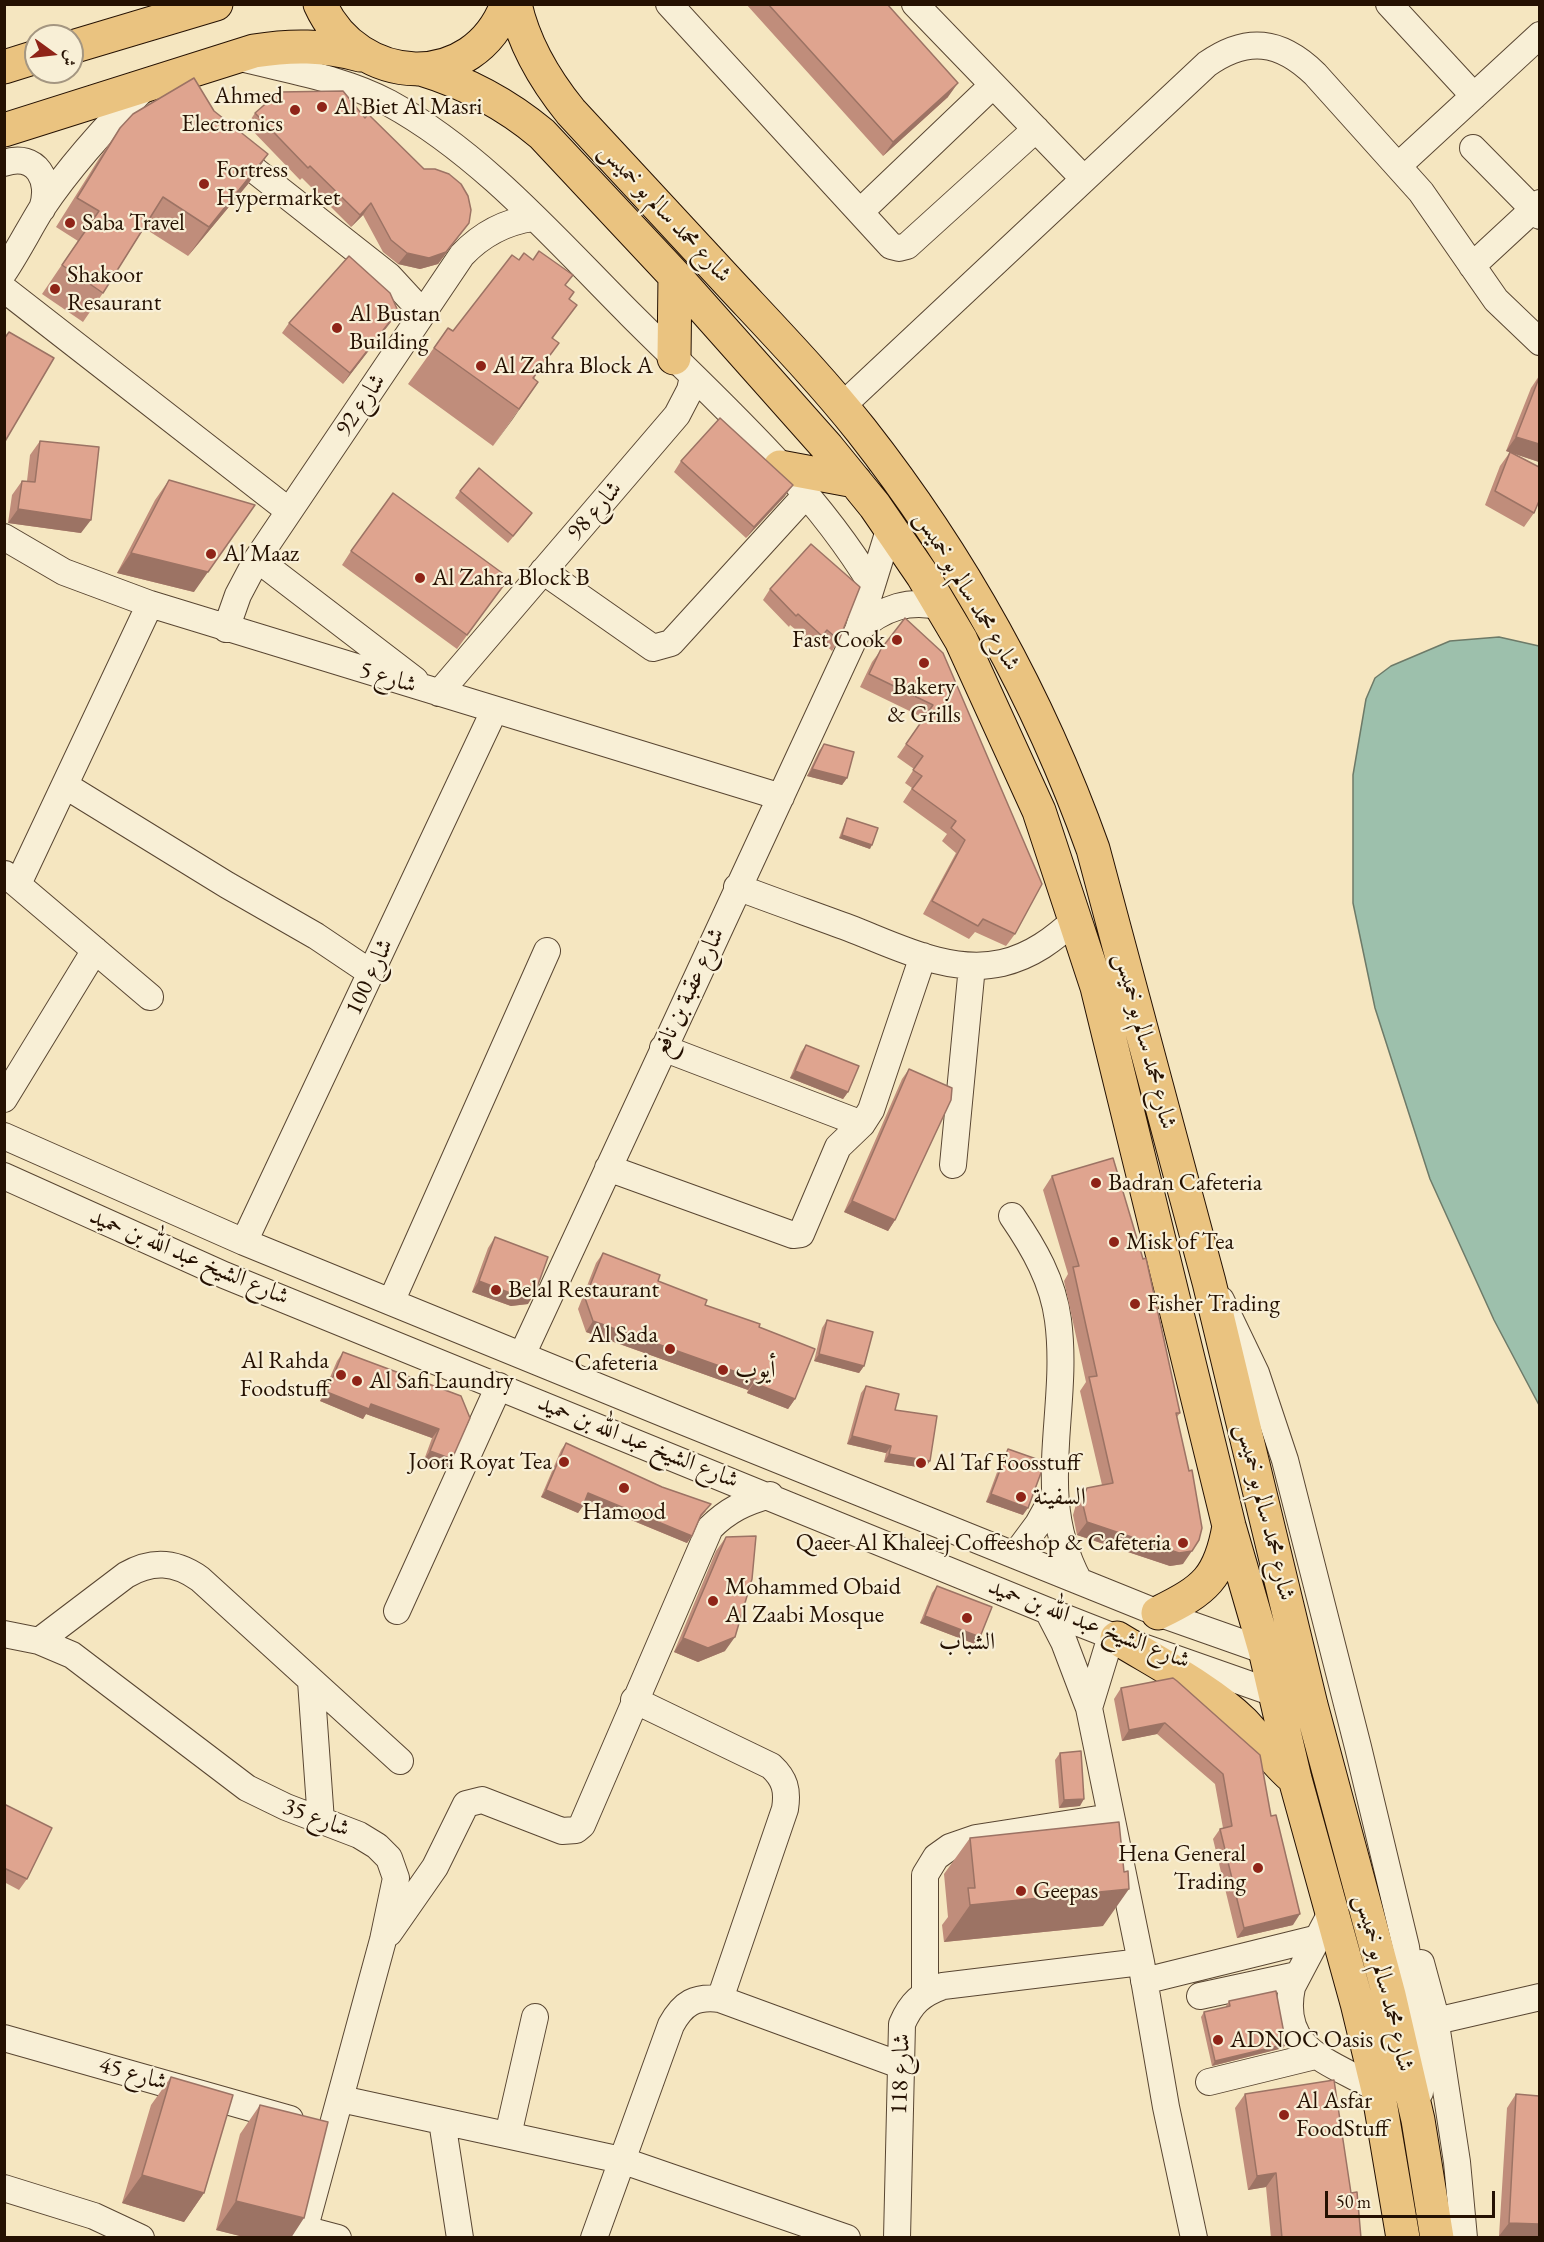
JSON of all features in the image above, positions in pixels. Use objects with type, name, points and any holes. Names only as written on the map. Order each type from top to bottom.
[{"type":"main road","points":[[320,4],[327,20],[341,40],[360,54]]},
{"type":"main road","points":[[4,130],[147,84],[185,84],[234,57],[254,51],[297,46],[340,49],[360,54],[389,66],[421,69],[446,64],[469,52],[489,35],[507,4]]},
{"type":"main road","name":"شارع محمد سالم بو خميس","points":[[515,4],[527,42],[539,67],[571,112],[842,406],[932,526],[991,623],[1037,716],[1072,795],[1093,849],[1209,1282],[1311,1705],[1389,1995],[1419,2120],[1437,2238]]},
{"type":"main road","points":[[84,43],[212,5]]},
{"type":"main road","points":[[4,67],[24,61]]},
{"type":"main road","name":"شارع محمد سالم بو خميس","points":[[421,69],[487,94],[522,117],[560,151],[675,276],[855,481],[890,527],[943,607],[961,640],[1039,811],[1097,987],[1229,1526],[1277,1695],[1325,1925],[1378,2090],[1403,2238]]},
{"type":"main road","points":[[675,276],[684,367]]},
{"type":"main road","points":[[780,467],[855,481]]},
{"type":"main road","points":[[1158,1613],[1181,1602],[1207,1583],[1218,1570],[1229,1526]]},
{"type":"main road","points":[[1114,1637],[1219,1703],[1242,1722],[1279,1767],[1295,1779]]},
{"type":"street","points":[[915,4],[1084,179]]},
{"type":"street","points":[[1389,4],[1474,96]]},
{"type":"street","points":[[683,9],[860,212],[891,246],[899,249],[907,246],[1036,129]]},
{"type":"street","points":[[1398,166],[1539,35]]},
{"type":"street","points":[[842,406],[1207,64],[1233,49],[1263,45],[1283,50],[1300,60],[1398,166],[1439,216],[1496,300],[1539,342]]},
{"type":"street","points":[[234,57],[350,87],[386,101],[450,143],[533,218],[684,367],[780,467],[844,540],[872,585]]},
{"type":"street","points":[[4,272],[42,209],[106,126],[147,84]]},
{"type":"street","points":[[860,212],[993,85]]},
{"type":"street","points":[[213,136],[388,276],[413,302],[421,315]]},
{"type":"street","points":[[1472,266],[1537,209],[1473,148]]},
{"type":"street","points":[[4,163],[22,161],[36,167],[45,179],[47,194],[42,209]]},
{"type":"street","name":"شارع 92","points":[[226,629],[238,595],[257,559],[462,255],[473,243],[501,226],[533,218]]},
{"type":"street","points":[[4,289],[289,511]]},
{"type":"street","name":"شارع 98","points":[[433,692],[543,571],[677,415],[690,390],[684,367]]},
{"type":"street","points":[[543,571],[653,648],[672,643],[806,495]]},
{"type":"street","name":"شارع عقبة بن نافع","points":[[522,1355],[858,630],[890,527]]},
{"type":"street","name":"شارع 5","points":[[4,537],[64,572],[150,604],[781,797]]},
{"type":"street","points":[[257,559],[433,692]]},
{"type":"street","points":[[858,630],[876,616],[897,606],[928,603],[943,607]]},
{"type":"street","points":[[150,604],[66,786],[11,879],[150,997]]},
{"type":"street","name":"شارع 100","points":[[244,1242],[494,711]]},
{"type":"street","points":[[66,786],[227,885],[316,936],[371,973]]},
{"type":"street","points":[[737,887],[922,956],[972,966],[1002,963],[1028,954],[1054,939],[1076,919]]},
{"type":"street","points":[[4,1099],[95,950]]},
{"type":"street","points":[[391,1302],[547,951]]},
{"type":"street","points":[[608,1168],[797,1236],[806,1226],[838,1147],[862,1124],[875,1101],[922,956]]},
{"type":"street","points":[[953,1165],[972,966]]},
{"type":"street","points":[[663,1048],[862,1124]]},
{"type":"street","name":"شارع الشيخ عبد الله بن حميد","points":[[4,1136],[244,1242],[391,1302],[1158,1613],[1302,1664]]},
{"type":"street","name":"شارع الشيخ عبد الله بن حميد","points":[[5,1176],[224,1275],[770,1495],[1048,1611],[1114,1637],[1311,1705]]},
{"type":"street","points":[[1012,1216],[1034,1247],[1046,1274],[1058,1320],[1058,1394],[1053,1497],[1060,1539],[1079,1581]]},
{"type":"street","points":[[1209,1282],[1228,1310],[1248,1353],[1285,1460],[1401,1923],[1421,2059],[1419,2120]]},
{"type":"street","points":[[397,1611],[499,1386]]},
{"type":"street","points":[[383,1940],[435,1867],[466,1804],[482,1800],[562,1831],[576,1830],[582,1825],[710,1528],[726,1512],[770,1495]]},
{"type":"street","points":[[1015,1555],[1038,1524],[1053,1497]]},
{"type":"street","points":[[39,1641],[133,1571],[156,1563],[172,1564],[187,1569],[200,1579],[399,1761]]},
{"type":"street","points":[[1048,1611],[1064,1642],[1089,1708],[1143,1972],[1166,2107],[1194,2238]]},
{"type":"street","name":"شارع 35","points":[[4,1634],[39,1641],[72,1655],[247,1788],[286,1808],[359,1835],[377,1846],[389,1858],[396,1878],[383,1940],[303,2233]]},
{"type":"street","points":[[1089,1708],[1114,1637]]},
{"type":"street","points":[[311,1681],[321,1821]]},
{"type":"street","points":[[634,1700],[771,1766],[780,1774],[786,1785],[785,1809],[720,1999]]},
{"type":"street","points":[[1111,1817],[976,1838],[950,1847],[936,1857],[925,1875],[925,1993],[943,1986],[1143,1972],[1325,1925]]},
{"type":"street","points":[[1401,1923],[1424,1972],[1436,2021],[1457,2162],[1464,2238]]},
{"type":"street","points":[[1325,1925],[1297,1975],[1289,1999],[1291,2019],[1297,2037],[1315,2056],[1378,2090]]},
{"type":"street","points":[[1200,1996],[1297,1975]]},
{"type":"street","name":"شارع 118","points":[[897,2238],[902,2024],[910,2006],[925,1993]]},
{"type":"street","points":[[594,2238],[621,2160],[678,2013],[688,2002],[703,1997],[720,1999],[900,2065]]},
{"type":"street","points":[[1436,2021],[1539,1997]]},
{"type":"street","points":[[508,2135],[535,2017]]},
{"type":"street","name":"شارع 45","points":[[4,2038],[332,2131]]},
{"type":"street","points":[[1209,2082],[1315,2056]]},
{"type":"street","points":[[341,2099],[621,2160],[847,2238]]},
{"type":"street","points":[[442,2121],[460,2238]]},
{"type":"street","points":[[4,2188],[84,2212],[141,2238]]},
{"type":"street","points":[[303,2233],[338,2238]]},
{"type":"shaded area","points":[[1499,637],[1539,646],[1539,1405],[1494,1320],[1430,1179],[1375,1008],[1353,903],[1353,775],[1366,699],[1375,678],[1391,666],[1450,641]]},
{"type":"building","points":[[768,4],[887,4],[958,83],[893,142]]},
{"type":"building","points":[[194,78],[214,111],[268,154],[209,227],[163,197],[103,293],[62,265],[99,211],[77,198],[120,128],[133,114]]},
{"type":"building","points":[[343,91],[365,118],[368,114],[424,169],[435,169],[449,174],[461,184],[468,196],[471,210],[469,223],[446,252],[429,258],[407,253],[391,240],[371,203],[360,215],[310,166],[308,168],[255,113],[279,92]]},
{"type":"building","name":"Al Zahra Block A","points":[[539,251],[573,275],[565,285],[574,292],[569,299],[577,305],[552,338],[559,343],[533,378],[538,382],[519,409],[434,348],[448,328],[453,331],[512,255],[519,260],[524,253],[533,260]]},
{"type":"building","name":"Al Bustan Building","points":[[349,256],[390,293],[398,311],[350,373],[289,323]]},
{"type":"building","points":[[9,332],[54,358],[4,443],[4,339]]},
{"type":"building","points":[[1539,378],[1539,444],[1516,437]]},
{"type":"building","points":[[720,418],[793,485],[754,527],[681,461]]},
{"type":"building","points":[[40,441],[99,447],[91,520],[18,509],[22,481],[35,482]]},
{"type":"building","points":[[1510,452],[1539,467],[1539,501],[1534,513],[1495,491]]},
{"type":"building","points":[[479,468],[532,513],[513,536],[460,491]]},
{"type":"building","points":[[169,480],[255,505],[208,572],[131,553]]},
{"type":"building","name":"Al Zahra Block B","points":[[393,493],[509,578],[467,635],[351,551]]},
{"type":"building","points":[[811,544],[860,587],[839,640],[827,630],[822,636],[798,614],[796,616],[770,589]]},
{"type":"building","points":[[905,618],[943,653],[1042,884],[1015,934],[983,919],[978,926],[932,901],[965,840],[951,828],[956,821],[912,789],[922,776],[913,770],[923,756],[906,744],[933,705],[869,674],[881,649]]},
{"type":"building","points":[[824,744],[854,752],[847,778],[812,769]]},
{"type":"building","points":[[847,818],[878,828],[872,845],[842,835]]},
{"type":"building","points":[[806,1045],[859,1066],[848,1092],[795,1071]]},
{"type":"building","points":[[909,1069],[952,1088],[951,1100],[895,1220],[852,1201]]},
{"type":"building","points":[[1113,1158],[1143,1259],[1146,1258],[1180,1413],[1176,1413],[1189,1471],[1192,1470],[1202,1528],[1199,1540],[1192,1551],[1179,1553],[1087,1522],[1082,1501],[1087,1488],[1113,1483],[1089,1377],[1097,1376],[1073,1267],[1079,1266],[1052,1176]]},
{"type":"building","points":[[495,1237],[548,1257],[535,1293],[518,1296],[479,1281]]},
{"type":"building","points":[[603,1253],[660,1275],[658,1281],[707,1300],[705,1305],[760,1324],[759,1327],[815,1349],[795,1399],[754,1383],[756,1379],[593,1321],[585,1298]]},
{"type":"building","points":[[827,1320],[873,1332],[864,1366],[819,1354]]},
{"type":"building","points":[[343,1352],[461,1396],[470,1418],[452,1459],[430,1451],[439,1429],[371,1404],[369,1409],[327,1392]]},
{"type":"building","points":[[866,1386],[899,1394],[895,1410],[937,1416],[930,1461],[889,1454],[891,1446],[852,1436]]},
{"type":"building","points":[[566,1443],[662,1487],[711,1504],[701,1515],[692,1536],[588,1493],[583,1506],[546,1490]]},
{"type":"building","points":[[1008,1449],[1045,1462],[1028,1508],[991,1494]]},
{"type":"building","name":"Mohammed Obaid Al Zaabi Mosque","points":[[756,1536],[752,1579],[735,1637],[708,1648],[683,1638],[726,1537]]},
{"type":"building","points":[[937,1586],[992,1607],[980,1637],[925,1616]]},
{"type":"building","points":[[1173,1678],[1260,1755],[1271,1816],[1276,1815],[1300,1914],[1244,1928],[1220,1829],[1232,1826],[1223,1774],[1165,1723],[1129,1730],[1121,1688]]},
{"type":"building","points":[[1081,1751],[1084,1799],[1064,1800],[1060,1753]]},
{"type":"building","points":[[4,1804],[52,1828],[27,1879],[4,1868]]},
{"type":"building","points":[[1119,1822],[1124,1872],[1128,1871],[1129,1889],[970,1905],[968,1888],[975,1888],[970,1838]]},
{"type":"building","points":[[1276,1991],[1286,2044],[1215,2061],[1204,2012],[1230,2006],[1229,2001]]},
{"type":"building","points":[[171,2077],[233,2095],[204,2193],[142,2175]]},
{"type":"building","points":[[1334,2080],[1351,2193],[1357,2192],[1361,2238],[1282,2238],[1276,2173],[1257,2176],[1245,2094]]},
{"type":"building","points":[[1516,2094],[1539,2096],[1539,2224],[1509,2223]]},
{"type":"building","points":[[260,2105],[328,2122],[304,2218],[236,2201]]},
{"type":"place","name":"Al Biet Al Masri","points":[[322,107]]},
{"type":"place","name":"Ahmed Electronics","points":[[295,110]]},
{"type":"place","name":"Fortress Hypermarket","points":[[204,184]]},
{"type":"place","name":"Saba Travel","points":[[70,223]]},
{"type":"place","name":"Shakoor Resaurant","points":[[55,289]]},
{"type":"place","name":"Al Bustan Building","points":[[337,328]]},
{"type":"place","name":"Al Zahra Block A","points":[[481,366]]},
{"type":"place","name":"Al Maaz","points":[[211,554]]},
{"type":"place","name":"Al Zahra Block B","points":[[420,578]]},
{"type":"place","name":"Fast Cook","points":[[897,640]]},
{"type":"place","name":"Bakery & Grills","points":[[924,663]]},
{"type":"place","name":"Badran Cafeteria","points":[[1096,1183]]},
{"type":"place","name":"Misk of Tea","points":[[1114,1242]]},
{"type":"place","name":"Belal Restaurant","points":[[496,1290]]},
{"type":"place","name":"Fisher Trading","points":[[1135,1304]]},
{"type":"place","name":"Al Sada Cafeteria","points":[[670,1349]]},
{"type":"place","name":"أيوب","points":[[723,1370]]},
{"type":"place","name":"Al Rahda Foodstuff","points":[[341,1375]]},
{"type":"place","name":"Al Safi Laundry","points":[[357,1381]]},
{"type":"place","name":"Joori Royat Tea","points":[[564,1462]]},
{"type":"place","name":"Al Taf Foosstuff","points":[[921,1463]]},
{"type":"place","name":"Hamood","points":[[624,1488]]},
{"type":"place","name":"السفينة","points":[[1021,1497]]},
{"type":"place","name":"Qaeer Al Khaleej Coffeeshop & Cafeteria","points":[[1183,1543]]},
{"type":"place","name":"Mohammed Obaid Al Zaabi Mosque","points":[[713,1601]]},
{"type":"place","name":"الشباب","points":[[967,1618]]},
{"type":"place","name":"Hena General Trading","points":[[1258,1868]]},
{"type":"place","name":"Geepas","points":[[1021,1891]]},
{"type":"place","name":"ADNOC Oasis","points":[[1218,2040]]},
{"type":"place","name":"Al Asfar FoodStuff","points":[[1284,2115]]}]
